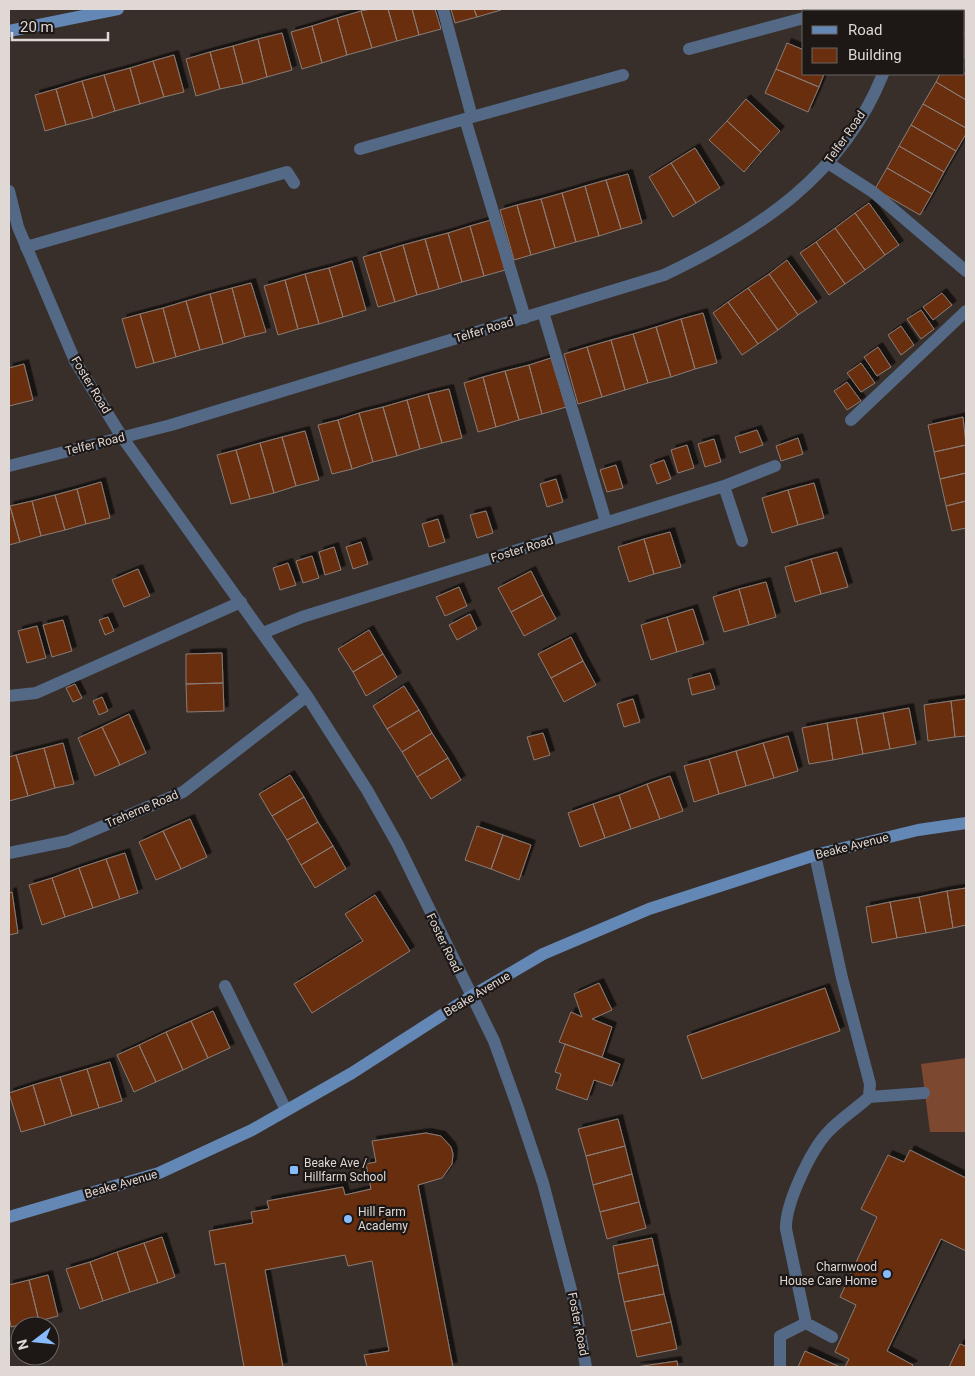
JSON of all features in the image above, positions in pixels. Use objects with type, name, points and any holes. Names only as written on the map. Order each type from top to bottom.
[{"type":"street","points":[[9,31],[118,9]]},
{"type":"street","points":[[443,9],[469,118],[525,318]]},
{"type":"street","points":[[689,50],[802,19]]},
{"type":"street","points":[[360,149],[623,74]]},
{"type":"street","name":"Telfer Road","points":[[9,466],[171,425],[664,275],[718,249],[767,217],[819,174],[851,133],[883,75]]},
{"type":"street","points":[[828,163],[873,192],[966,271]]},
{"type":"street","points":[[26,247],[287,172],[294,183]]},
{"type":"street","name":"Foster Road","points":[[9,191],[13,228],[26,247],[75,362],[122,437],[307,696],[367,790],[398,846],[470,997],[494,1041],[540,1174],[575,1306],[586,1367]]},
{"type":"street","points":[[851,420],[966,311]]},
{"type":"street","points":[[543,312],[606,522]]},
{"type":"street","name":"Foster Road","points":[[263,633],[302,617],[724,486],[776,466]]},
{"type":"street","points":[[724,486],[742,541]]},
{"type":"street","points":[[9,696],[36,693],[241,602]]},
{"type":"street","name":"Treherne Road","points":[[9,853],[68,840],[183,792],[307,696]]},
{"type":"street","name":"Beake Avenue","points":[[9,1217],[159,1173],[252,1130],[352,1073],[470,997],[543,954],[641,912],[815,855],[918,830],[966,823]]},
{"type":"street","points":[[815,855],[842,978],[870,1084],[869,1096]]},
{"type":"street","points":[[225,986],[286,1110]]},
{"type":"street","points":[[832,1337],[806,1323],[786,1229],[785,1216],[788,1204],[816,1149],[828,1132],[869,1096],[924,1093]]},
{"type":"street","points":[[780,1367],[780,1336],[806,1323]]},
{"type":"shaded area","points":[[966,1058],[966,1132],[930,1132],[921,1064]]},
{"type":"building","points":[[388,9],[397,41],[372,48],[361,11]]},
{"type":"building","points":[[388,9],[412,9],[419,35],[397,41]]},
{"type":"building","points":[[412,9],[435,9],[441,29],[419,35]]},
{"type":"building","points":[[451,9],[474,9],[477,17],[455,23]]},
{"type":"building","points":[[474,9],[501,9],[501,10],[477,17]]},
{"type":"building","points":[[958,9],[966,10],[966,34],[965,10]]},
{"type":"building","points":[[361,11],[372,48],[347,55],[337,18]]},
{"type":"building","points":[[337,18],[347,55],[322,63],[312,26]]},
{"type":"building","points":[[312,26],[322,63],[302,69],[291,32]]},
{"type":"building","points":[[282,33],[292,70],[267,77],[258,39]]},
{"type":"building","points":[[965,34],[966,34],[965,58]]},
{"type":"building","points":[[258,39],[267,77],[243,84],[233,46]]},
{"type":"building","points":[[787,43],[802,49],[802,75],[824,75],[819,87],[776,69]]},
{"type":"building","points":[[233,46],[243,84],[220,89],[210,52]]},
{"type":"building","points":[[210,52],[220,89],[196,96],[186,59]]},
{"type":"building","points":[[174,55],[184,92],[164,97],[153,61]]},
{"type":"building","points":[[153,61],[164,97],[140,104],[130,68]]},
{"type":"building","points":[[130,68],[140,104],[115,111],[104,75]]},
{"type":"building","points":[[776,69],[819,87],[808,112],[765,93]]},
{"type":"building","points":[[966,74],[966,100],[936,82],[940,75]]},
{"type":"building","points":[[104,75],[115,111],[93,118],[82,81]]},
{"type":"building","points":[[82,81],[93,118],[66,125],[56,89]]},
{"type":"building","points":[[936,82],[966,100],[966,128],[923,104]]},
{"type":"building","points":[[56,89],[66,125],[45,131],[35,95]]},
{"type":"building","points":[[746,99],[780,131],[761,152],[727,121]]},
{"type":"building","points":[[923,104],[966,128],[966,134],[956,151],[911,125]]},
{"type":"building","points":[[727,121],[761,152],[744,172],[709,140]]},
{"type":"building","points":[[911,125],[956,151],[944,172],[899,146]]},
{"type":"building","points":[[899,146],[944,172],[932,194],[887,168]]},
{"type":"building","points":[[695,148],[720,188],[696,203],[671,163]]},
{"type":"building","points":[[671,163],[696,203],[673,217],[649,177]]},
{"type":"building","points":[[887,168],[932,194],[920,215],[875,189]]},
{"type":"building","points":[[628,174],[642,223],[621,229],[606,180]]},
{"type":"building","points":[[606,180],[621,229],[599,236],[585,186]]},
{"type":"building","points":[[585,186],[599,236],[576,242],[562,193]]},
{"type":"building","points":[[562,193],[576,242],[555,248],[541,199]]},
{"type":"building","points":[[541,199],[555,248],[531,255],[517,205]]},
{"type":"building","points":[[869,203],[899,245],[885,255],[855,213]]},
{"type":"building","points":[[517,205],[531,255],[514,260],[500,210]]},
{"type":"building","points":[[855,213],[885,255],[865,270],[835,228]]},
{"type":"building","points":[[491,220],[505,270],[484,276],[470,226]]},
{"type":"building","points":[[470,226],[484,276],[462,282],[448,233]]},
{"type":"building","points":[[835,228],[865,270],[845,284],[816,242]]},
{"type":"building","points":[[448,233],[462,282],[439,289],[425,239]]},
{"type":"building","points":[[425,239],[439,289],[417,295],[403,245]]},
{"type":"building","points":[[816,242],[845,284],[829,295],[800,253]]},
{"type":"building","points":[[403,245],[417,295],[395,302],[380,252]]},
{"type":"building","points":[[380,252],[395,302],[378,307],[363,257]]},
{"type":"building","points":[[787,260],[817,302],[798,315],[769,274]]},
{"type":"building","points":[[352,261],[366,310],[343,317],[329,268]]},
{"type":"building","points":[[329,268],[343,317],[319,324],[305,274]]},
{"type":"building","points":[[305,274],[319,324],[298,329],[285,280]]},
{"type":"building","points":[[769,274],[798,315],[778,330],[748,288]]},
{"type":"building","points":[[285,280],[298,329],[278,335],[264,286]]},
{"type":"building","points":[[251,283],[266,332],[245,337],[232,288]]},
{"type":"building","points":[[232,288],[245,337],[223,344],[210,294]]},
{"type":"building","points":[[748,288],[778,330],[758,344],[728,302]]},
{"type":"building","points":[[942,293],[952,305],[933,320],[923,307]]},
{"type":"building","points":[[210,294],[223,344],[200,350],[186,301]]},
{"type":"building","points":[[186,301],[200,350],[176,357],[163,308]]},
{"type":"building","points":[[728,302],[758,344],[742,355],[713,313]]},
{"type":"building","points":[[163,308],[176,357],[154,363],[140,314]]},
{"type":"building","points":[[921,310],[934,329],[921,339],[907,319]]},
{"type":"building","points":[[703,313],[717,363],[695,369],[681,319]]},
{"type":"building","points":[[140,314],[154,363],[136,368],[122,319]]},
{"type":"building","points":[[681,319],[695,369],[671,377],[656,327]]},
{"type":"building","points":[[901,326],[914,345],[901,355],[888,335]]},
{"type":"building","points":[[656,327],[671,377],[648,383],[633,334]]},
{"type":"building","points":[[633,334],[648,383],[625,390],[611,340]]},
{"type":"building","points":[[611,340],[625,390],[602,397],[587,347]]},
{"type":"building","points":[[587,347],[602,397],[578,404],[564,354]]},
{"type":"building","points":[[878,347],[891,367],[877,376],[864,357]]},
{"type":"building","points":[[551,358],[566,407],[542,414],[529,365]]},
{"type":"building","points":[[861,363],[875,383],[861,392],[847,373]]},
{"type":"building","points":[[24,364],[33,400],[9,406],[9,368]]},
{"type":"building","points":[[529,365],[542,414],[519,420],[505,371]]},
{"type":"building","points":[[505,371],[519,420],[496,427],[483,377]]},
{"type":"building","points":[[483,377],[496,427],[478,432],[464,383]]},
{"type":"building","points":[[847,382],[861,401],[847,410],[834,391]]},
{"type":"building","points":[[449,389],[462,438],[442,443],[428,394]]},
{"type":"building","points":[[428,394],[442,443],[420,449],[407,400]]},
{"type":"building","points":[[407,400],[420,449],[397,456],[383,407]]},
{"type":"building","points":[[383,407],[397,456],[373,462],[359,413]]},
{"type":"building","points":[[359,413],[373,462],[352,469],[338,420]]},
{"type":"building","points":[[963,417],[966,445],[934,452],[928,425]]},
{"type":"building","points":[[338,420],[352,469],[332,474],[318,425]]},
{"type":"building","points":[[757,430],[763,445],[740,453],[735,437]]},
{"type":"building","points":[[305,431],[319,480],[296,486],[282,437]]},
{"type":"building","points":[[282,437],[296,486],[274,493],[260,443]]},
{"type":"building","points":[[798,438],[803,454],[781,461],[776,446]]},
{"type":"building","points":[[714,439],[721,462],[705,467],[698,444]]},
{"type":"building","points":[[260,443],[274,493],[250,499],[236,450]]},
{"type":"building","points":[[687,445],[694,468],[678,473],[671,450]]},
{"type":"building","points":[[966,445],[966,473],[940,479],[934,452]]},
{"type":"building","points":[[236,450],[250,499],[231,504],[217,455]]},
{"type":"building","points":[[664,460],[671,479],[657,484],[650,465]]},
{"type":"building","points":[[616,465],[623,488],[607,492],[600,470]]},
{"type":"building","points":[[966,473],[966,501],[946,506],[940,479]]},
{"type":"building","points":[[556,479],[563,502],[547,507],[540,484]]},
{"type":"building","points":[[101,482],[110,518],[86,524],[77,489]]},
{"type":"building","points":[[814,483],[824,518],[798,525],[788,490]]},
{"type":"building","points":[[77,489],[86,524],[65,530],[55,495]]},
{"type":"building","points":[[788,490],[798,525],[772,533],[762,498]]},
{"type":"building","points":[[55,495],[65,530],[41,536],[32,501]]},
{"type":"building","points":[[32,501],[41,536],[20,542],[10,506]]},
{"type":"building","points":[[966,501],[966,528],[952,531],[946,506]]},
{"type":"building","points":[[9,507],[20,542],[9,545]]},
{"type":"building","points":[[486,511],[493,533],[477,538],[470,515]]},
{"type":"building","points":[[438,519],[445,542],[429,547],[422,524]]},
{"type":"building","points":[[670,532],[681,567],[654,574],[644,539]]},
{"type":"building","points":[[644,539],[654,574],[629,582],[618,547]]},
{"type":"building","points":[[361,542],[368,564],[353,569],[346,547]]},
{"type":"building","points":[[334,547],[341,570],[325,575],[319,552]]},
{"type":"building","points":[[837,552],[848,587],[821,594],[811,559]]},
{"type":"building","points":[[312,556],[319,578],[303,583],[296,561]]},
{"type":"building","points":[[811,559],[821,594],[795,602],[785,567]]},
{"type":"building","points":[[288,563],[296,585],[280,590],[273,568]]},
{"type":"building","points":[[138,569],[150,596],[124,607],[112,580]]},
{"type":"building","points":[[531,571],[543,595],[511,612],[498,588]]},
{"type":"building","points":[[766,582],[776,617],[749,625],[739,589]]},
{"type":"building","points":[[459,587],[467,606],[445,616],[436,597]]},
{"type":"building","points":[[739,589],[749,625],[724,632],[713,597]]},
{"type":"building","points":[[543,595],[556,619],[524,636],[511,612]]},
{"type":"building","points":[[693,609],[704,644],[677,652],[667,617]]},
{"type":"building","points":[[470,614],[477,629],[457,640],[449,625]]},
{"type":"building","points":[[108,617],[114,631],[105,635],[99,620]]},
{"type":"building","points":[[667,617],[677,652],[651,660],[641,625]]},
{"type":"building","points":[[63,620],[72,651],[52,657],[43,625]]},
{"type":"building","points":[[37,626],[46,658],[27,663],[18,631]]},
{"type":"building","points":[[369,630],[383,654],[353,672],[338,649]]},
{"type":"building","points":[[571,637],[583,661],[551,678],[538,654]]},
{"type":"building","points":[[222,653],[223,683],[186,684],[186,654]]},
{"type":"building","points":[[383,654],[397,677],[366,696],[353,672]]},
{"type":"building","points":[[583,661],[596,685],[564,702],[551,678]]},
{"type":"building","points":[[710,673],[715,689],[692,695],[688,679]]},
{"type":"building","points":[[223,683],[224,711],[187,712],[186,684]]},
{"type":"building","points":[[75,684],[82,698],[73,702],[66,688]]},
{"type":"building","points":[[404,686],[419,710],[387,729],[373,706]]},
{"type":"building","points":[[102,697],[108,711],[99,715],[93,701]]},
{"type":"building","points":[[633,699],[640,722],[624,727],[617,704]]},
{"type":"building","points":[[966,699],[966,736],[955,737],[951,701]]},
{"type":"building","points":[[951,701],[955,737],[928,741],[924,705]]},
{"type":"building","points":[[909,708],[916,744],[890,749],[883,713]]},
{"type":"building","points":[[419,710],[432,733],[402,752],[387,729]]},
{"type":"building","points":[[883,713],[890,749],[863,754],[856,718]]},
{"type":"building","points":[[129,714],[146,753],[120,765],[102,727]]},
{"type":"building","points":[[856,718],[863,754],[833,760],[827,723]]},
{"type":"building","points":[[827,723],[833,760],[809,764],[802,728]]},
{"type":"building","points":[[102,727],[120,765],[95,776],[78,738]]},
{"type":"building","points":[[432,733],[448,758],[417,777],[402,752]]},
{"type":"building","points":[[543,733],[550,755],[534,760],[527,737]]},
{"type":"building","points":[[788,736],[798,771],[774,778],[763,743]]},
{"type":"building","points":[[63,743],[74,784],[55,788],[44,748]]},
{"type":"building","points":[[763,743],[774,778],[746,786],[736,751]]},
{"type":"building","points":[[44,748],[55,788],[28,796],[16,755]]},
{"type":"building","points":[[736,751],[746,786],[719,794],[709,759]]},
{"type":"building","points":[[16,755],[28,796],[9,801],[9,757]]},
{"type":"building","points":[[448,758],[461,780],[431,799],[417,777]]},
{"type":"building","points":[[709,759],[719,794],[694,802],[684,766]]},
{"type":"building","points":[[290,775],[304,797],[272,816],[259,794]]},
{"type":"building","points":[[670,776],[683,811],[660,819],[647,784]]},
{"type":"building","points":[[647,784],[660,819],[631,829],[619,795]]},
{"type":"building","points":[[619,795],[631,829],[605,838],[593,804]]},
{"type":"building","points":[[304,797],[318,822],[287,840],[272,816]]},
{"type":"building","points":[[593,804],[605,838],[580,847],[568,813]]},
{"type":"building","points":[[190,819],[207,857],[181,869],[163,831]]},
{"type":"building","points":[[318,822],[333,846],[301,865],[287,840]]},
{"type":"building","points":[[477,826],[503,835],[491,869],[465,860]]},
{"type":"building","points":[[163,831],[181,869],[156,880],[139,842]]},
{"type":"building","points":[[503,835],[531,845],[519,880],[491,869]]},
{"type":"building","points":[[333,846],[346,869],[315,888],[301,865]]},
{"type":"building","points":[[125,853],[138,893],[120,899],[106,859]]},
{"type":"building","points":[[106,859],[120,899],[93,908],[79,868]]},
{"type":"building","points":[[79,868],[93,908],[65,917],[52,878]]},
{"type":"building","points":[[52,878],[65,917],[42,925],[29,885]]},
{"type":"building","points":[[966,888],[966,925],[953,928],[947,891]]},
{"type":"building","points":[[947,891],[953,928],[926,933],[919,897]]},
{"type":"building","points":[[12,892],[18,933],[9,935],[9,893]]},
{"type":"building","points":[[375,895],[410,951],[312,1013],[294,984],[363,941],[345,914]]},
{"type":"building","points":[[919,897],[926,933],[897,938],[890,902]]},
{"type":"building","points":[[890,902],[897,938],[872,943],[866,907]]},
{"type":"building","points":[[599,983],[612,1010],[592,1019],[612,1027],[602,1057],[559,1042],[571,1012],[582,1017],[574,994]]},
{"type":"building","points":[[825,988],[840,1031],[702,1079],[687,1036]]},
{"type":"building","points":[[213,1011],[230,1048],[208,1058],[191,1021]]},
{"type":"building","points":[[191,1021],[208,1058],[183,1070],[166,1032]]},
{"type":"building","points":[[166,1032],[183,1070],[156,1082],[139,1045]]},
{"type":"building","points":[[565,1044],[620,1064],[612,1086],[594,1080],[587,1100],[556,1089],[561,1074],[555,1072]]},
{"type":"building","points":[[139,1045],[156,1082],[134,1092],[117,1055]]},
{"type":"building","points":[[110,1062],[122,1101],[99,1108],[87,1069]]},
{"type":"building","points":[[87,1069],[99,1108],[72,1116],[60,1077]]},
{"type":"building","points":[[60,1077],[72,1116],[45,1125],[33,1085]]},
{"type":"building","points":[[33,1085],[45,1125],[21,1132],[9,1093]]},
{"type":"building","points":[[618,1119],[625,1146],[586,1156],[578,1129]]},
{"type":"building","points":[[426,1133],[441,1136],[451,1147],[453,1154],[452,1164],[442,1178],[418,1185],[453,1367],[367,1367],[364,1355],[389,1351],[372,1261],[348,1266],[345,1255],[265,1270],[283,1367],[244,1367],[225,1263],[215,1265],[209,1231],[253,1223],[251,1212],[269,1209],[267,1201],[343,1187],[345,1195],[371,1189],[366,1164],[376,1162],[372,1141]]},
{"type":"building","points":[[625,1146],[632,1174],[593,1185],[586,1156]]},
{"type":"building","name":"Charnwood House Care Home","points":[[910,1150],[966,1178],[966,1251],[941,1239],[887,1351],[913,1365],[911,1367],[845,1367],[849,1359],[835,1352],[856,1305],[840,1297],[877,1217],[861,1209],[888,1155],[904,1162]]},
{"type":"building","points":[[632,1174],[639,1202],[600,1212],[593,1185]]},
{"type":"building","points":[[639,1202],[646,1228],[607,1239],[600,1212]]},
{"type":"building","points":[[162,1237],[175,1277],[158,1283],[144,1243]]},
{"type":"building","points":[[652,1238],[658,1265],[618,1274],[613,1246]]},
{"type":"building","points":[[144,1243],[158,1283],[130,1292],[117,1252]]},
{"type":"building","points":[[117,1252],[130,1292],[103,1301],[90,1262]]},
{"type":"building","points":[[90,1262],[103,1301],[80,1309],[66,1269]]},
{"type":"building","points":[[658,1265],[664,1294],[624,1302],[618,1274]]},
{"type":"building","points":[[48,1275],[58,1316],[38,1316],[29,1280]]},
{"type":"building","points":[[29,1280],[38,1316],[10,1316],[10,1322],[9,1285]]},
{"type":"building","points":[[664,1294],[671,1322],[631,1331],[624,1302]]},
{"type":"building","points":[[671,1322],[677,1349],[637,1357],[631,1331]]},
{"type":"building","points":[[960,1344],[966,1345],[966,1367],[949,1367]]},
{"type":"building","points":[[805,1351],[840,1367],[798,1367]]},
{"type":"building","points":[[677,1361],[678,1367],[636,1367]]},
{"type":"place","name":"Beake Ave / Hillfarm School","points":[[294,1170]]},
{"type":"place","name":"Hill Farm Academy","points":[[348,1219]]},
{"type":"place","name":"Charnwood House Care Home","points":[[887,1274]]}]
